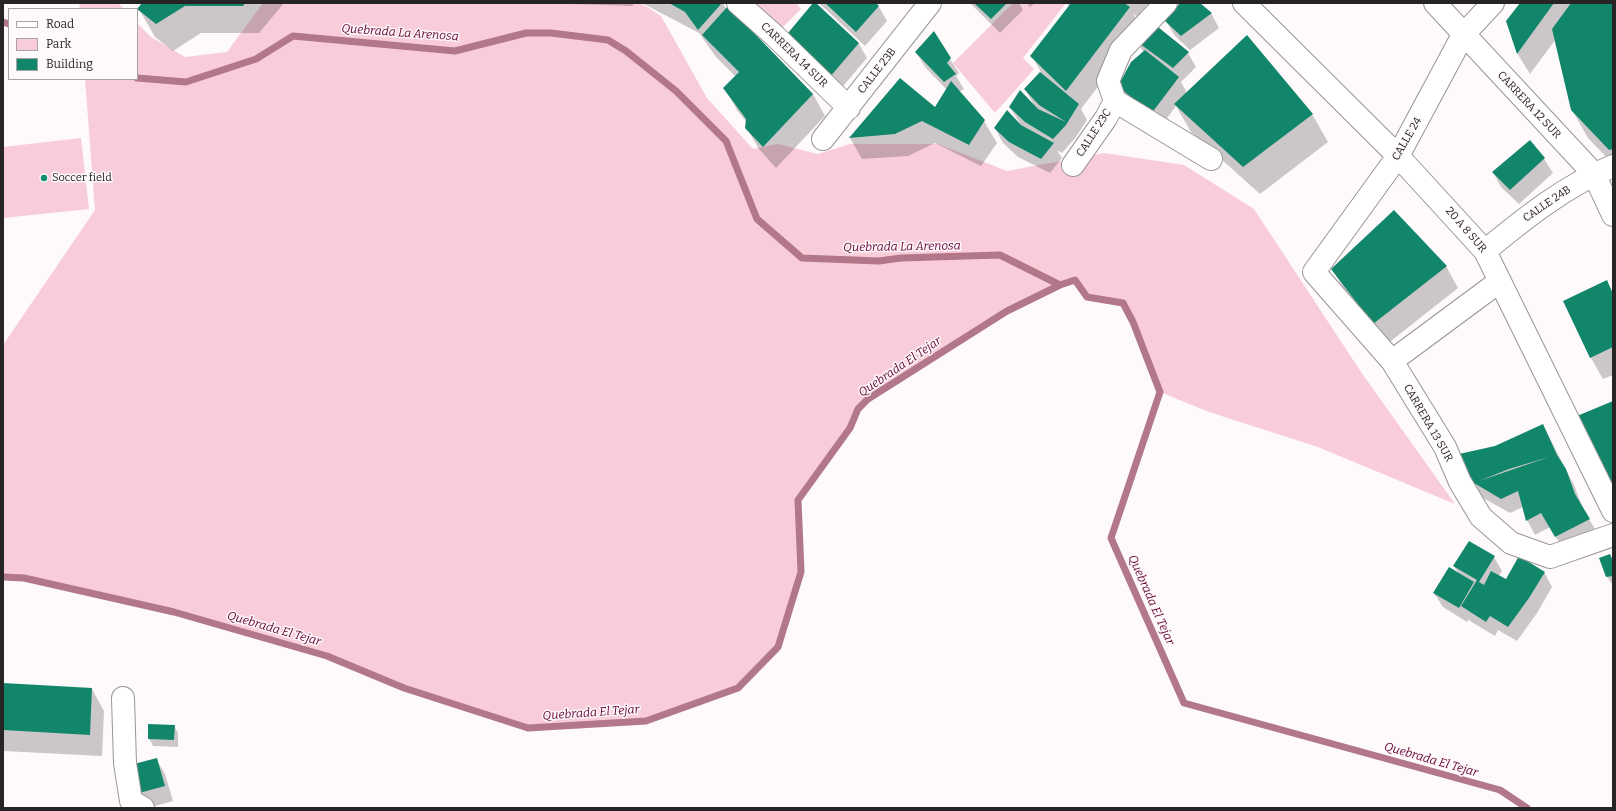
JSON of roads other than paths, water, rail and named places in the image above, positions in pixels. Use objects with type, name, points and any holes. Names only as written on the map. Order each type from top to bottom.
[{"type":"street","name":"CARRERA 14 SUR","points":[[738,3],[775,36],[848,108]]},
{"type":"street","name":"CALLE 23B","points":[[823,139],[930,3]]},
{"type":"street","name":"CALLE 23C","points":[[1073,165],[1106,118],[1115,101],[1108,81],[1121,50],[1166,3]]},
{"type":"street","name":"20 A 8 SUR","points":[[1244,3],[1398,156],[1485,251],[1613,511]]},
{"type":"street","name":"CARRERA 12 SUR","points":[[1435,3],[1464,35],[1603,170],[1613,215]]},
{"type":"street","name":"CALLE 24","points":[[1314,272],[1398,156],[1464,35],[1493,3]]},
{"type":"street","points":[[1115,101],[1211,159]]},
{"type":"street","name":"CALLE 24B","points":[[1485,251],[1528,216],[1554,198],[1603,170]]},
{"type":"street","name":"CARRERA 13 SUR","points":[[1314,272],[1392,361],[1445,447],[1460,482],[1480,517],[1511,543],[1550,557],[1613,535]]},
{"type":"street","points":[[1392,361],[1500,281]]},
{"type":"street","points":[[123,698],[125,763],[131,801],[143,808]]},
{"type":"waterway","name":"Quebrada La Arenosa","points":[[3,22],[8,24]]},
{"type":"waterway","name":"Quebrada La Arenosa","points":[[138,78],[186,82],[256,59],[293,36],[455,51],[526,33],[551,33],[608,40],[626,51],[676,91],[726,141],[757,219],[802,258],[879,261],[901,258],[1000,255],[1060,285]]},
{"type":"waterway","name":"Quebrada El Tejar","points":[[3,577],[24,578],[174,612],[327,656],[404,688],[528,728],[646,721],[738,688],[778,647],[801,572],[798,500],[850,428],[858,409],[868,399],[1007,311],[1060,285],[1075,280],[1087,297],[1123,303],[1133,322],[1160,392],[1111,538],[1184,703],[1500,790],[1527,808]]},
{"type":"place","name":"Soccer field","points":[[44,178]]}]
